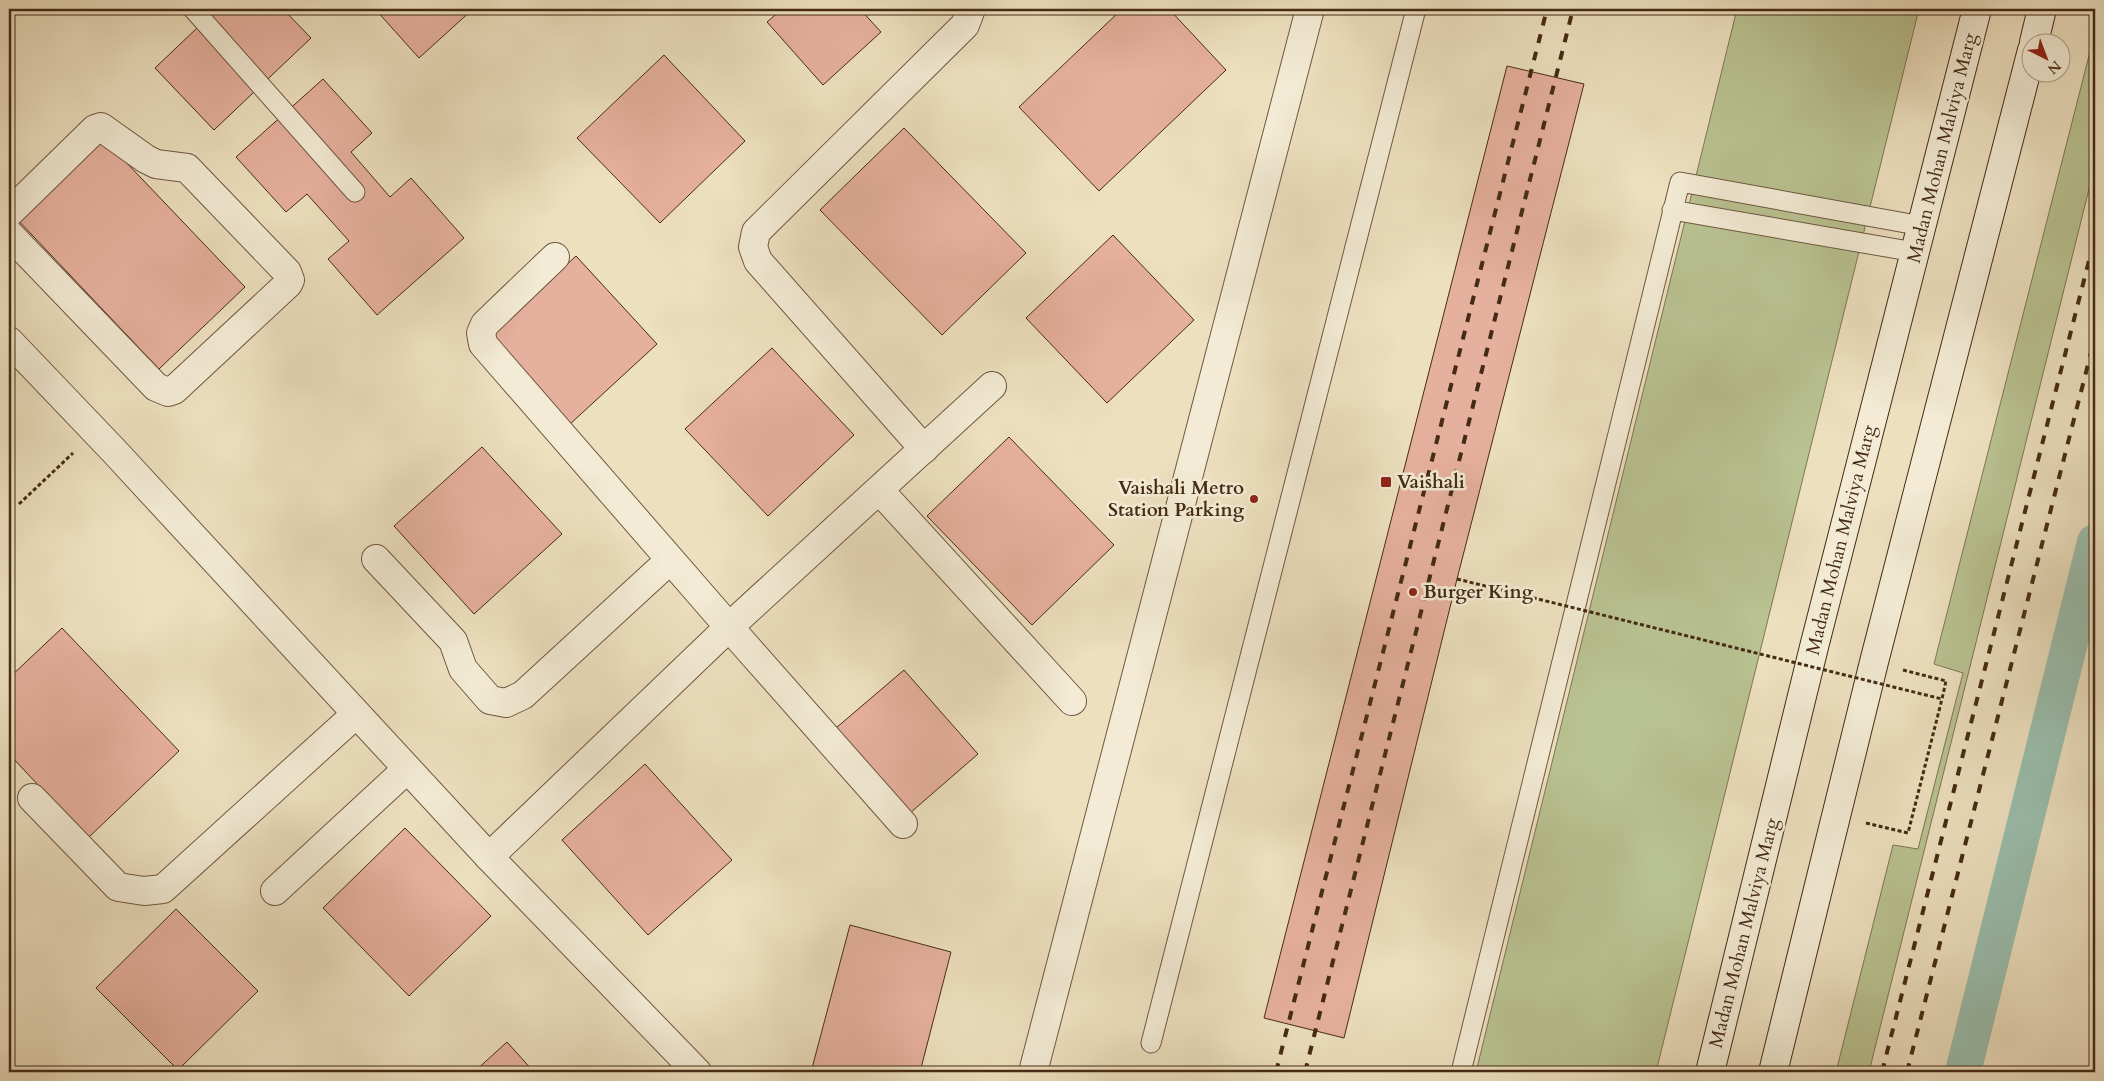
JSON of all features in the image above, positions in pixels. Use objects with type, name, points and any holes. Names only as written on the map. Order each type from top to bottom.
[{"type":"street","points":[[924,449],[758,262],[753,246],[756,232],[965,25],[971,9]]},
{"type":"street","points":[[1033,1072],[1310,9]]},
{"type":"street","name":"Madan Mohan Malviya Marg","points":[[1710,1072],[1814,647],[1977,9]]},
{"type":"street","points":[[2036,32],[2042,9]]},
{"type":"street","points":[[1772,1072],[1874,662],[2024,82]]},
{"type":"street","points":[[9,213],[94,129],[101,127],[146,160],[156,164],[187,168],[287,272],[290,280],[288,284],[174,390],[168,392],[156,387],[9,234]]},
{"type":"street","points":[[555,258],[485,324],[481,333],[484,344],[670,560],[903,824]]},
{"type":"street","points":[[9,340],[96,432],[355,715],[697,1072]]},
{"type":"street","points":[[489,857],[729,627],[880,491],[992,386]]},
{"type":"street","points":[[880,491],[1072,701]]},
{"type":"street","points":[[376,560],[453,641],[463,669],[490,700],[506,703],[523,695],[670,560]]},
{"type":"street","points":[[32,798],[118,887],[144,891],[163,889],[355,715]]},
{"type":"street","points":[[276,891],[407,769]]},
{"type":"lane","points":[[193,9],[355,192]]},
{"type":"lane","points":[[1151,1043],[1416,9]]},
{"type":"lane","points":[[1461,1072],[1679,183],[1683,181],[1922,226]]},
{"type":"lane","points":[[1672,210],[1915,252]]},
{"type":"path","points":[[20,504],[96,432]]},
{"type":"path","points":[[1457,579],[1942,700]]},
{"type":"path","points":[[1836,816],[1908,834],[1942,700],[1946,681],[1874,662]]},
{"type":"green space","points":[[1737,9],[1919,9],[1656,1072],[1476,1072]]},
{"type":"green space","points":[[2095,32],[2095,165],[1869,1072],[1836,1072],[1893,845],[1918,849],[1963,673],[1934,664]]},
{"type":"building","points":[[217,9],[283,9],[311,38],[214,130],[155,68]]},
{"type":"building","points":[[375,9],[473,9],[419,58]]},
{"type":"building","points":[[782,9],[860,9],[881,32],[823,85],[767,22]]},
{"type":"building","points":[[1122,9],[1169,9],[1226,70],[1099,191],[1019,107]]},
{"type":"building","points":[[664,55],[745,141],[660,223],[577,138]]},
{"type":"building","name":"Vaishali","points":[[1507,66],[1584,84],[1457,579],[1344,1038],[1264,1018]]},
{"type":"building","points":[[323,79],[372,133],[351,152],[390,197],[411,178],[464,238],[377,315],[328,259],[349,241],[307,194],[286,212],[236,157]]},
{"type":"building","points":[[904,128],[1026,253],[942,335],[820,210]]},
{"type":"building","points":[[102,137],[245,287],[159,369],[16,218]]},
{"type":"building","points":[[1113,235],[1194,320],[1107,403],[1026,318]]},
{"type":"building","points":[[576,256],[657,344],[569,425],[488,337]]},
{"type":"building","points":[[772,348],[854,435],[768,516],[685,429]]},
{"type":"building","points":[[1009,437],[1114,545],[1032,625],[927,516]]},
{"type":"building","points":[[482,447],[562,534],[474,614],[394,526]]},
{"type":"building","points":[[62,628],[179,751],[88,838],[9,754],[9,678]]},
{"type":"building","points":[[904,670],[978,754],[910,813],[836,728]]},
{"type":"building","points":[[645,764],[732,860],[648,935],[562,840]]},
{"type":"building","points":[[405,828],[491,916],[409,996],[323,908]]},
{"type":"building","points":[[176,909],[258,991],[178,1070],[96,988]]},
{"type":"building","points":[[850,925],[951,952],[920,1072],[811,1072]]},
{"type":"building","points":[[507,1042],[534,1072],[474,1072]]},
{"type":"waterway","points":[[1963,1072],[2095,542]]},
{"type":"railway","points":[[1276,1072],[1547,9]]},
{"type":"railway","points":[[1305,1072],[1573,9]]},
{"type":"railway","points":[[1882,1072],[2095,237]]},
{"type":"railway","points":[[1907,1072],[2095,337]]},
{"type":"place","name":"Vaishali","points":[[1386,482]]},
{"type":"place","name":"Vaishali Metro Station Parking","points":[[1254,499]]},
{"type":"place","name":"Burger King","points":[[1413,592]]}]
